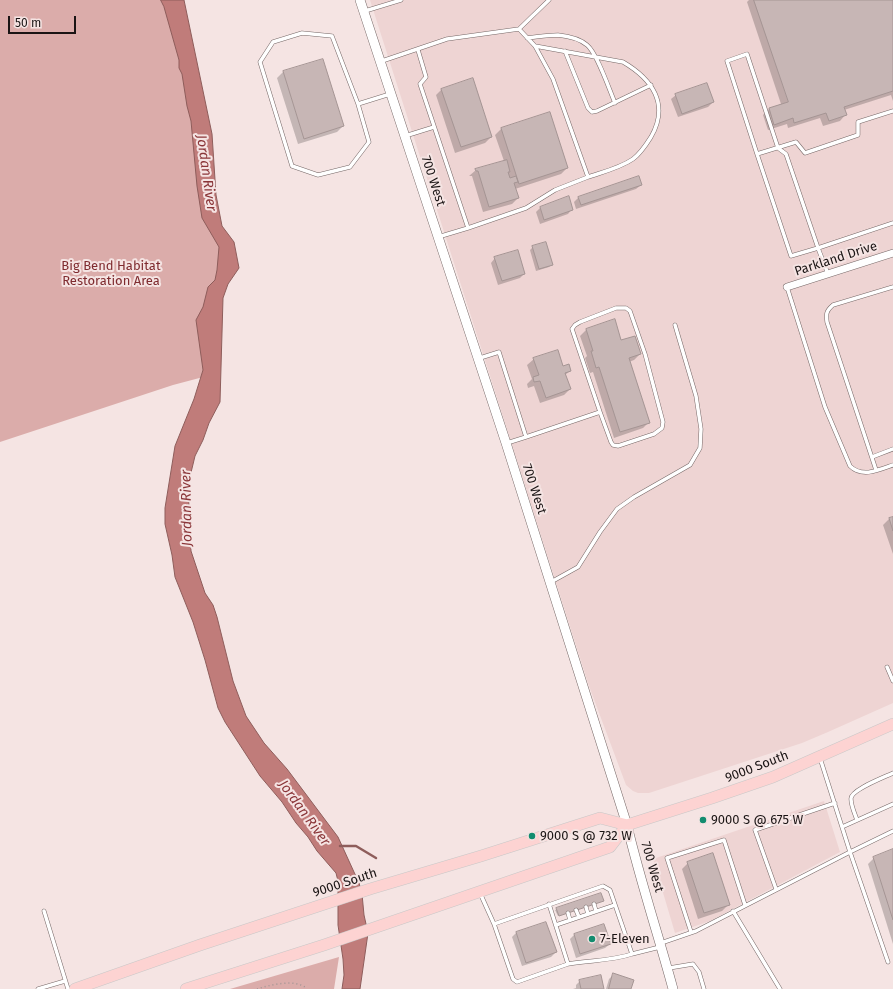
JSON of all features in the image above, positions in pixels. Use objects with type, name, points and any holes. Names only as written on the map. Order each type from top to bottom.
[{"type":"main road","name":"9000 South","points":[[75,989],[200,945],[370,889],[481,856],[600,818],[627,825],[773,777],[893,724]]},
{"type":"main road","points":[[186,989],[346,938],[610,847],[627,825]]},
{"type":"street","name":"700 West","points":[[360,0],[506,444],[627,825],[634,855],[673,989]]},
{"type":"street","name":"Parkland Drive","points":[[786,287],[893,253]]},
{"type":"lane","points":[[364,12],[401,0]]},
{"type":"lane","points":[[381,61],[418,50],[447,39],[519,29],[549,0]]},
{"type":"lane","points":[[519,29],[535,46],[553,79],[588,177]]},
{"type":"lane","points":[[302,33],[332,36],[358,104],[369,142],[350,167],[318,175],[292,166],[260,62],[273,42],[302,33]]},
{"type":"lane","points":[[527,38],[557,35],[570,37],[586,44],[595,57],[615,103]]},
{"type":"lane","points":[[438,237],[526,208],[555,190],[624,164],[634,158],[653,133],[659,112],[659,101],[650,85],[633,68],[622,62],[535,46]]},
{"type":"lane","points":[[418,50],[426,77],[420,84],[468,228]]},
{"type":"lane","points":[[565,51],[588,108],[592,112],[598,111],[650,85]]},
{"type":"lane","points":[[828,274],[818,248],[786,154],[778,148],[747,54],[727,61],[791,256],[818,248],[893,223]]},
{"type":"lane","points":[[358,104],[391,93]]},
{"type":"lane","points":[[757,154],[796,142],[805,153],[858,135],[858,122],[893,111]]},
{"type":"lane","points":[[405,136],[434,127]]},
{"type":"lane","points":[[786,287],[825,407],[850,466],[860,473],[893,465]]},
{"type":"lane","points":[[876,470],[827,322],[826,314],[828,309],[833,305],[893,287]]},
{"type":"lane","points":[[616,308],[626,308],[630,311],[645,354],[663,422],[662,428],[654,434],[618,446],[613,445],[600,412],[572,329],[580,322],[616,308]]},
{"type":"lane","points":[[550,582],[578,567],[600,532],[617,509],[634,497],[690,465],[700,448],[701,429],[696,396],[675,325]]},
{"type":"lane","points":[[478,359],[499,352],[526,437]]},
{"type":"lane","points":[[506,444],[600,412]]},
{"type":"lane","points":[[872,457],[893,449]]},
{"type":"lane","points":[[887,667],[893,681]]},
{"type":"lane","points":[[820,757],[850,852],[888,962]]},
{"type":"lane","points":[[857,820],[851,798],[852,795],[857,790],[893,773]]},
{"type":"lane","points":[[776,889],[755,830],[835,803]]},
{"type":"lane","points":[[842,827],[893,804]]},
{"type":"lane","points":[[479,892],[494,924],[513,979],[518,982],[568,964],[585,960],[618,958],[661,945],[691,932],[893,831]]},
{"type":"lane","points":[[691,932],[667,858],[724,840],[745,905]]},
{"type":"lane","points":[[494,924],[603,886],[610,890],[632,954]]},
{"type":"lane","points":[[590,891],[592,896]]},
{"type":"lane","points":[[581,894],[583,899]]},
{"type":"lane","points":[[572,897],[573,902]]},
{"type":"lane","points":[[563,900],[565,905]]},
{"type":"lane","points":[[549,904],[568,964]]},
{"type":"lane","points":[[594,904],[596,911]]},
{"type":"lane","points":[[556,925],[615,904]]},
{"type":"lane","points":[[586,907],[588,914]]},
{"type":"lane","points":[[576,910],[579,917]]},
{"type":"lane","points":[[44,911],[68,989]]},
{"type":"lane","points":[[733,911],[780,989]]},
{"type":"lane","points":[[568,913],[570,920]]},
{"type":"lane","points":[[668,969],[693,964],[699,972],[704,989]]},
{"type":"lane","points":[[38,989],[65,982]]},
{"type":"path","points":[[257,989],[292,983],[302,984],[307,989]]},
{"type":"shaded area","points":[[370,0],[893,0],[893,703],[802,743],[649,793],[638,793],[626,785],[589,686]]},
{"type":"shaded area","points":[[824,801],[840,852],[710,921],[675,933],[653,859]]},
{"type":"green space","name":"Big Bend Habitat Restoration Area","points":[[0,0],[164,0],[171,18],[226,261],[207,376],[173,385],[0,442]]},
{"type":"green space","points":[[339,957],[334,989],[230,989]]},
{"type":"water","name":"Jordan River","points":[[161,0],[184,0],[212,134],[216,195],[222,226],[234,242],[239,268],[228,284],[223,298],[220,402],[195,456],[188,485],[191,551],[205,593],[213,605],[217,617],[233,681],[246,716],[264,743],[287,769],[338,837],[359,883],[368,933],[360,989],[342,989],[344,975],[338,925],[338,881],[336,873],[317,851],[282,802],[260,776],[225,722],[218,708],[193,622],[175,577],[165,524],[165,508],[175,446],[194,399],[203,370],[196,320],[203,307],[208,287],[215,280],[219,247],[202,218],[197,186],[191,121],[182,74],[179,68],[179,60]]},
{"type":"building","points":[[754,0],[893,0],[893,91],[844,107],[847,115],[829,121],[826,113],[794,123],[793,118],[774,125],[769,108],[788,102]]},
{"type":"building","points":[[323,59],[344,126],[304,139],[283,71]]},
{"type":"building","points":[[473,78],[492,137],[461,147],[441,89]]},
{"type":"building","points":[[707,83],[714,102],[682,114],[675,94]]},
{"type":"building","points":[[550,112],[568,168],[519,184],[501,128]]},
{"type":"building","points":[[507,160],[510,178],[516,176],[518,182],[514,183],[519,198],[489,207],[478,171],[475,169]]},
{"type":"building","points":[[639,176],[642,185],[581,205],[578,197]]},
{"type":"building","points":[[569,196],[573,210],[544,220],[540,207]]},
{"type":"building","points":[[546,242],[553,265],[539,269],[532,246]]},
{"type":"building","points":[[518,250],[525,274],[502,281],[494,257]]},
{"type":"building","points":[[615,319],[621,340],[635,336],[641,354],[629,358],[650,423],[620,432],[599,367],[596,368],[591,351],[593,351],[586,329]]},
{"type":"building","points":[[558,350],[563,366],[569,364],[571,371],[565,373],[571,389],[546,398],[540,381],[534,382],[533,377],[539,375],[533,358]]},
{"type":"building","points":[[893,517],[893,531],[889,518]]},
{"type":"building","points":[[893,849],[893,920],[873,857]]},
{"type":"building","points":[[713,853],[730,905],[704,913],[687,862]]},
{"type":"building","name":"7-Eleven","points":[[601,893],[604,901],[559,916],[556,908]]},
{"type":"building","points":[[546,922],[557,952],[526,963],[516,932]]},
{"type":"building","name":"7-Eleven","points":[[604,924],[611,944],[580,954],[574,934]]},
{"type":"building","points":[[613,973],[634,980],[631,989],[609,989]]},
{"type":"building","points":[[601,975],[604,989],[581,989],[579,980]]},
{"type":"waterway","points":[[340,846],[356,846],[376,858]]},
{"type":"place","name":"9000 S @ 675 W","points":[[703,820]]},
{"type":"place","name":"9000 S @ 732 W","points":[[532,836]]},
{"type":"place","name":"7-Eleven","points":[[592,939]]}]
